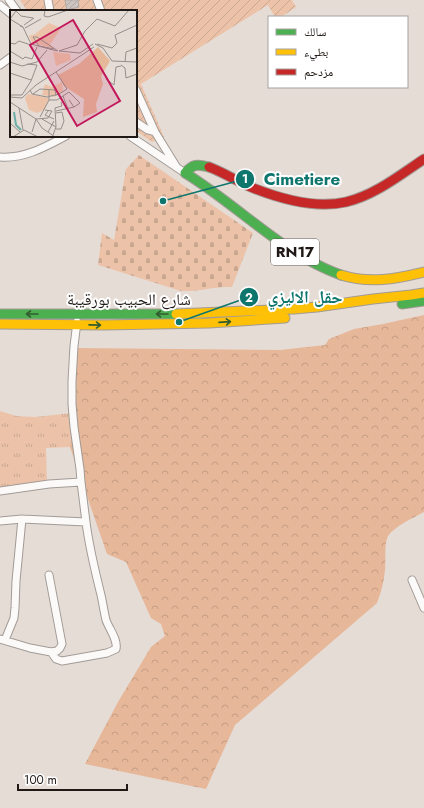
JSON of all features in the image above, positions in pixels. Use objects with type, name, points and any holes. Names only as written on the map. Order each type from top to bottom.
[{"type":"main road","points":[[185,173],[193,165],[197,165],[217,170],[266,194],[304,202],[330,204],[355,200],[392,180],[424,159]]},
{"type":"main road","points":[[198,180],[202,176],[217,170]]},
{"type":"main road","name":"RN17","points":[[185,173],[198,180],[279,242],[331,272],[356,279],[376,280],[424,272]]},
{"type":"main road","name":"شارع الحبيب بورقيبة","points":[[0,314],[202,313],[284,310],[424,293]]},
{"type":"main road","name":"شارع الحبيب بورقيبة","points":[[0,324],[105,325],[217,322],[288,317],[374,306],[424,302]]},
{"type":"street","points":[[9,0],[16,10]]},
{"type":"street","points":[[48,0],[50,10]]},
{"type":"street","points":[[97,0],[101,10]]},
{"type":"street","points":[[0,5],[10,13]]},
{"type":"street","points":[[0,65],[10,58]]},
{"type":"street","points":[[137,92],[155,132],[176,166]]},
{"type":"street","points":[[137,123],[148,130],[155,132]]},
{"type":"street","points":[[1,156],[14,157],[33,152],[64,137]]},
{"type":"street","points":[[132,137],[185,173]]},
{"type":"street","points":[[51,652],[56,659],[62,661],[107,653],[116,649],[117,647],[105,615],[94,570],[86,522],[74,428],[72,381],[77,314]]},
{"type":"street","points":[[0,491],[49,484],[81,482]]},
{"type":"street","points":[[0,521],[22,519],[86,522]]},
{"type":"street","points":[[22,519],[14,618],[2,639],[30,648],[51,652],[60,648],[62,644],[49,575]]},
{"type":"street","points":[[412,580],[424,608]]},
{"type":"green space","points":[[20,0],[292,0],[296,7],[282,16],[274,16],[268,5],[141,84],[164,137],[152,142],[137,132],[137,10],[26,10]]},
{"type":"green space","points":[[139,155],[253,233],[232,287],[181,291],[98,265],[102,233],[114,240],[126,169]]},
{"type":"green space","points":[[424,315],[424,512],[391,532],[388,536],[385,553],[384,579],[377,603],[235,725],[206,789],[85,764],[118,702],[151,647],[165,636],[161,624],[151,618],[126,562],[107,554],[70,447],[76,348],[280,350],[325,345],[329,339],[354,329]]},
{"type":"green space","points":[[0,411],[16,416],[35,417],[72,413],[70,447],[46,448],[47,482],[0,489]]},
{"type":"building","points":[[65,0],[78,0],[79,7],[67,10]]},
{"type":"traffic: fast","points":[[209,167],[201,165],[196,166],[190,168],[185,173],[299,255],[341,275]]},
{"type":"traffic: fast","points":[[402,304],[424,301]]},
{"type":"traffic: fast","points":[[0,314],[176,314]]},
{"type":"traffic: slow","points":[[341,275],[352,278],[382,280],[424,272]]},
{"type":"traffic: slow","points":[[176,314],[294,309],[424,293]]},
{"type":"traffic: slow","points":[[0,324],[105,325],[209,323],[285,318]]},
{"type":"traffic: jam","points":[[209,167],[247,186],[275,196],[311,204],[335,204],[357,199],[377,190],[424,159]]},
{"type":"place","name":"Cimetiere","points":[[163,201]]},
{"type":"place","name":"حقل الاليزي","points":[[179,322]]}]
